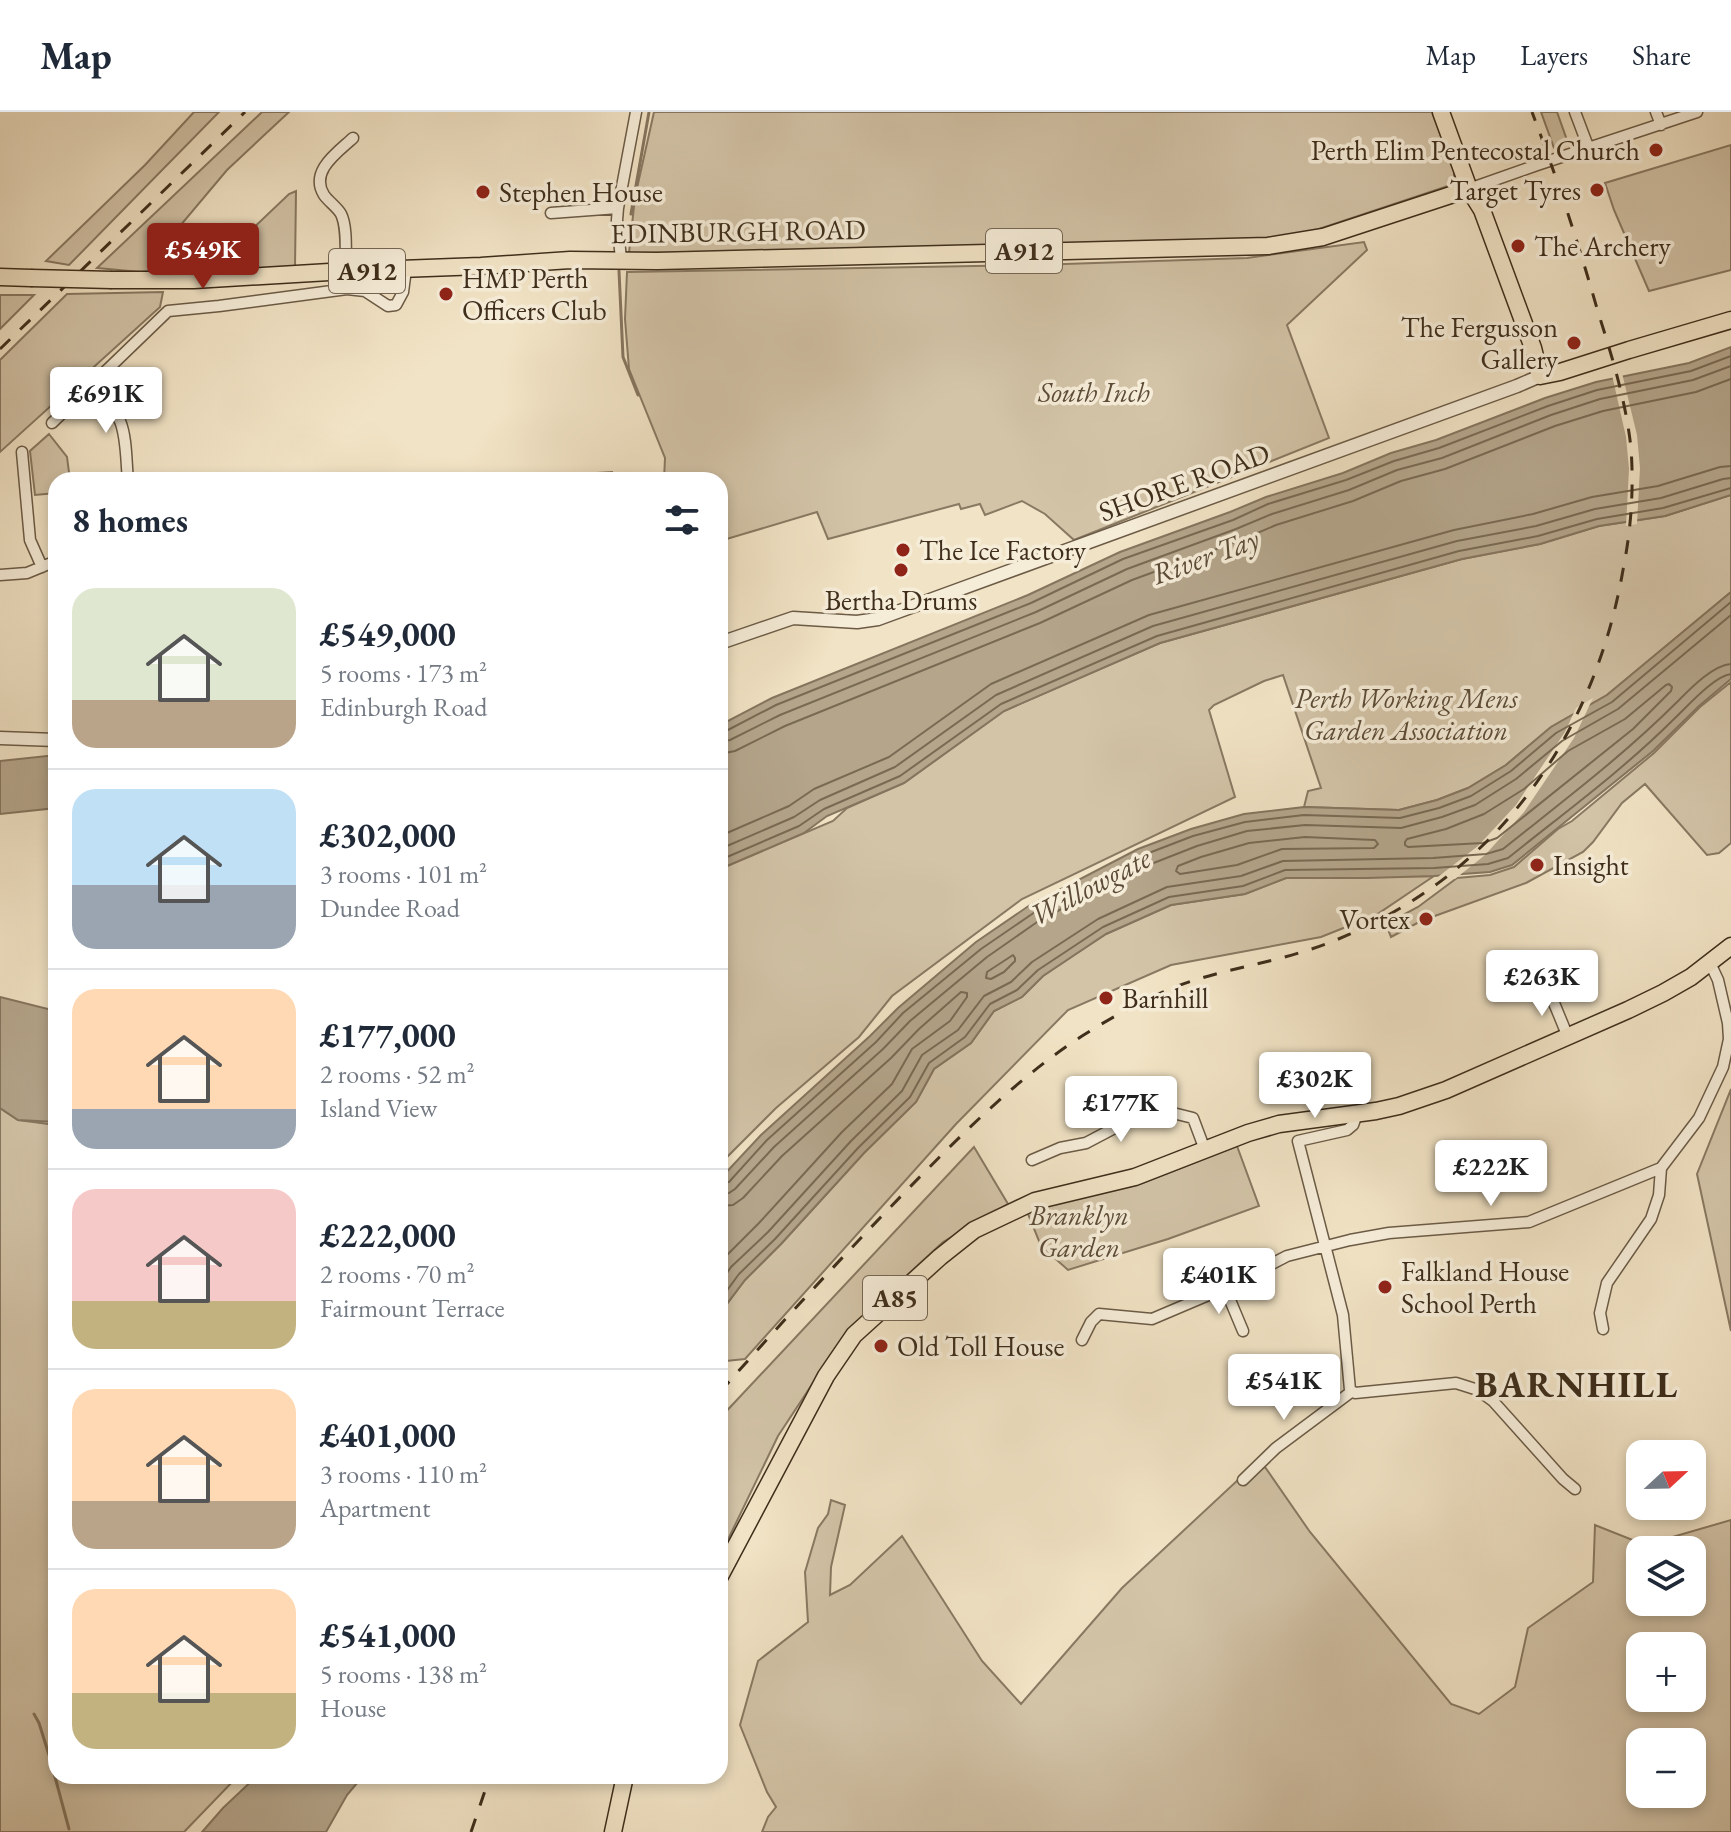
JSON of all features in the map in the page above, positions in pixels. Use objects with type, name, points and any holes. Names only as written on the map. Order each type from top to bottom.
[{"type":"main road","points":[[1441,112],[1469,189],[1482,210],[1533,348],[1540,376],[1731,320]]},
{"type":"main road","name":"EDINBURGH ROAD","points":[[0,277],[194,280],[570,260],[657,261],[1268,246],[1323,237],[1469,189]]},
{"type":"main road","name":"A85","points":[[728,1561],[826,1376],[854,1335],[974,1230],[1035,1201],[1135,1177],[1248,1133],[1279,1124],[1399,1106],[1446,1090],[1663,993],[1731,946]]},
{"type":"main road","points":[[613,1832],[623,1784]]},
{"type":"street","points":[[621,259],[618,208],[636,112]]},
{"type":"street","points":[[1575,112],[1589,149]]},
{"type":"street","points":[[1656,112],[1661,125]]},
{"type":"street","points":[[1469,189],[1697,112]]},
{"type":"street","points":[[346,271],[342,216],[324,195],[321,181],[325,164],[353,138]]},
{"type":"street","points":[[551,213],[618,208]]},
{"type":"street","points":[[52,423],[168,311],[347,289],[365,291],[388,306],[396,305],[402,295],[406,269]]},
{"type":"street","name":"SHORE ROAD","points":[[728,640],[793,618],[857,622],[878,619],[1540,376]]},
{"type":"street","points":[[90,386],[119,419],[127,472]]},
{"type":"street","points":[[22,452],[30,540],[42,567]]},
{"type":"street","points":[[0,575],[27,573],[48,564]]},
{"type":"street","points":[[0,738],[48,740]]},
{"type":"street","points":[[1082,1340],[1099,1314],[1152,1319],[1225,1288],[1287,1256],[1389,1233],[1529,1222],[1661,1168],[1699,1118],[1718,1081],[1726,1054],[1729,1031],[1726,1010],[1710,963]]},
{"type":"street","points":[[1547,986],[1568,1037]]},
{"type":"street","points":[[1032,1160],[1060,1148],[1086,1143],[1143,1113],[1161,1110],[1193,1118],[1205,1150]]},
{"type":"street","points":[[1351,1392],[1343,1315],[1298,1141],[1347,1130],[1353,1125],[1357,1114]]},
{"type":"street","points":[[1603,1329],[1600,1313],[1607,1283],[1651,1219],[1659,1195],[1661,1168]]},
{"type":"street","points":[[1225,1288],[1243,1331]]},
{"type":"street","points":[[1243,1480],[1276,1448],[1351,1392],[1456,1383],[1478,1390],[1493,1401],[1575,1489]]},
{"type":"green space","points":[[194,112],[219,112],[69,265],[46,261],[145,165]]},
{"type":"green space","points":[[262,112],[289,112],[227,170],[153,258],[220,260],[289,194],[296,191],[295,267],[140,272],[97,268]]},
{"type":"green space","points":[[654,112],[1432,112],[1454,171],[1454,184],[1268,246],[629,253],[635,197]]},
{"type":"green space","points":[[1541,112],[1557,112],[1568,143],[1554,148]]},
{"type":"green space","points":[[1731,145],[1731,270],[1649,291],[1605,183]]},
{"type":"green space","name":"South Inch","points":[[1364,242],[1367,250],[1287,325],[1329,438],[1074,540],[1045,514],[1022,501],[985,515],[980,504],[961,509],[959,504],[828,539],[817,512],[728,539],[728,472],[664,472],[665,458],[629,369],[625,319],[627,272],[1247,258]]},
{"type":"green space","points":[[163,292],[160,307],[0,452],[0,360],[67,294]]},
{"type":"green space","points":[[0,295],[34,295],[0,329]]},
{"type":"green space","points":[[49,434],[67,457],[69,472],[48,472],[48,494],[35,495],[30,451]]},
{"type":"green space","name":"Perth Working Mens Garden Association","points":[[1731,495],[1731,592],[1607,695],[1551,727],[1506,765],[1468,788],[1399,810],[1304,807],[1308,791],[1321,788],[1283,675],[1214,705],[1209,710],[1235,797],[1022,899],[892,996],[859,1037],[776,1108],[728,1156],[728,866],[833,821],[847,808],[904,783],[1004,711],[1160,643],[1462,559],[1540,544],[1599,526],[1665,516]]},
{"type":"green space","points":[[1731,682],[1731,843],[1719,853],[1707,855],[1645,784],[1622,803],[1583,852],[1526,883],[1421,921],[1391,937],[1386,924],[1418,907],[1457,878],[1490,875],[1514,867],[1654,753],[1700,707]]},
{"type":"green space","points":[[1434,876],[1376,915],[1321,937],[1171,965],[1068,1010],[956,1124],[745,1359],[728,1361],[728,1302],[745,1280],[916,1102],[934,1069],[971,1043],[994,1011],[1022,997],[1043,976],[1106,934],[1171,905],[1245,894],[1286,878]]},
{"type":"green space","points":[[1731,1089],[1731,1331],[1697,1174]]},
{"type":"green space","points":[[0,1108],[18,1120],[48,1124],[48,1784],[230,1784],[184,1832],[0,1832]]},
{"type":"green space","name":"Branklyn Garden","points":[[1237,1146],[1259,1206],[1068,1270],[1041,1246],[1026,1209],[1140,1184]]},
{"type":"green space","points":[[974,1147],[1008,1204],[943,1242],[848,1330],[778,1436],[728,1539],[728,1409]]},
{"type":"green space","points":[[1265,1467],[1310,1532],[1451,1704],[1479,1714],[1515,1687],[1528,1628],[1593,1582],[1595,1525],[1626,1537],[1626,1616],[1706,1616],[1706,1536],[1676,1536],[1731,1520],[1731,1832],[762,1832],[776,1807],[740,1725],[758,1661],[808,1622],[805,1572],[818,1528],[828,1514],[831,1500],[845,1505],[831,1567],[830,1595],[850,1585],[902,1536],[982,1661],[1021,1704],[1122,1588],[1240,1478]]},
{"type":"water","name":"River Tay","points":[[1731,347],[1731,495],[1665,516],[1599,526],[1540,544],[1462,559],[1160,643],[1004,711],[904,783],[827,816],[804,833],[728,866],[728,721],[772,698],[1028,595],[1120,552],[1266,497],[1436,440],[1545,398],[1596,382],[1689,363]]},
{"type":"water","name":"Willowgate","points":[[1731,592],[1731,679],[1653,751],[1512,865],[1490,872],[1434,876],[1286,878],[1245,894],[1171,905],[1106,934],[1043,976],[1022,997],[994,1011],[971,1043],[934,1069],[916,1102],[864,1153],[745,1280],[728,1302],[728,1170],[761,1135],[898,1008],[976,942],[1030,905],[1138,849],[1191,829],[1244,814],[1304,807],[1399,810],[1468,788],[1506,765],[1551,727],[1607,695]]},
{"type":"water","points":[[48,756],[48,809],[0,814],[0,761]]},
{"type":"water","points":[[0,997],[48,1009],[48,1122],[18,1120],[0,1108]]},
{"type":"water","points":[[248,1784],[356,1784],[326,1832],[202,1832]]},
{"type":"pier","points":[[1622,373],[1637,435],[1640,468],[1637,524],[1626,526],[1629,469],[1626,437],[1612,375]]},
{"type":"pier","points":[[1593,698],[1574,738],[1524,812],[1485,855],[1455,879],[1434,880],[1478,846],[1516,805],[1565,732],[1576,708]]},
{"type":"waterway","points":[[631,214],[649,112]]},
{"type":"waterway","points":[[619,271],[623,357],[638,395]]},
{"type":"waterway","points":[[34,1714],[48,1752]]},
{"type":"waterway","points":[[57,1784],[69,1829]]},
{"type":"railway","points":[[0,349],[245,112]]},
{"type":"railway","points":[[728,1383],[926,1171],[989,1109],[1034,1071],[1082,1036],[1151,997],[1206,977],[1314,948],[1390,914],[1436,884],[1478,850],[1514,811],[1546,769],[1573,723],[1611,623],[1628,540],[1632,464],[1626,414],[1613,362],[1567,212],[1532,112]]},
{"type":"railway","points":[[471,1832],[487,1784]]},
{"type":"place","name":"Perth Elim Pentecostal Church","points":[[1656,150]]},
{"type":"place","name":"Target Tyres","points":[[1597,190]]},
{"type":"place","name":"Stephen House","points":[[483,192]]},
{"type":"place","name":"The Archery","points":[[1518,246]]},
{"type":"place","name":"HMP Perth Officers Club","points":[[446,294]]},
{"type":"place","name":"The Fergusson Gallery","points":[[1574,343]]},
{"type":"place","name":"The Ice Factory","points":[[903,550]]},
{"type":"place","name":"Bertha Drums","points":[[901,570]]},
{"type":"place","name":"Insight","points":[[1537,865]]},
{"type":"place","name":"Vortex","points":[[1426,919]]},
{"type":"place","name":"Barnhill","points":[[1106,998]]},
{"type":"place","name":"Falkland House School Perth","points":[[1385,1287]]},
{"type":"place","name":"Old Toll House","points":[[881,1346]]},
{"type":"district","name":"BARNHILL","points":[[1577,1384]]}]
